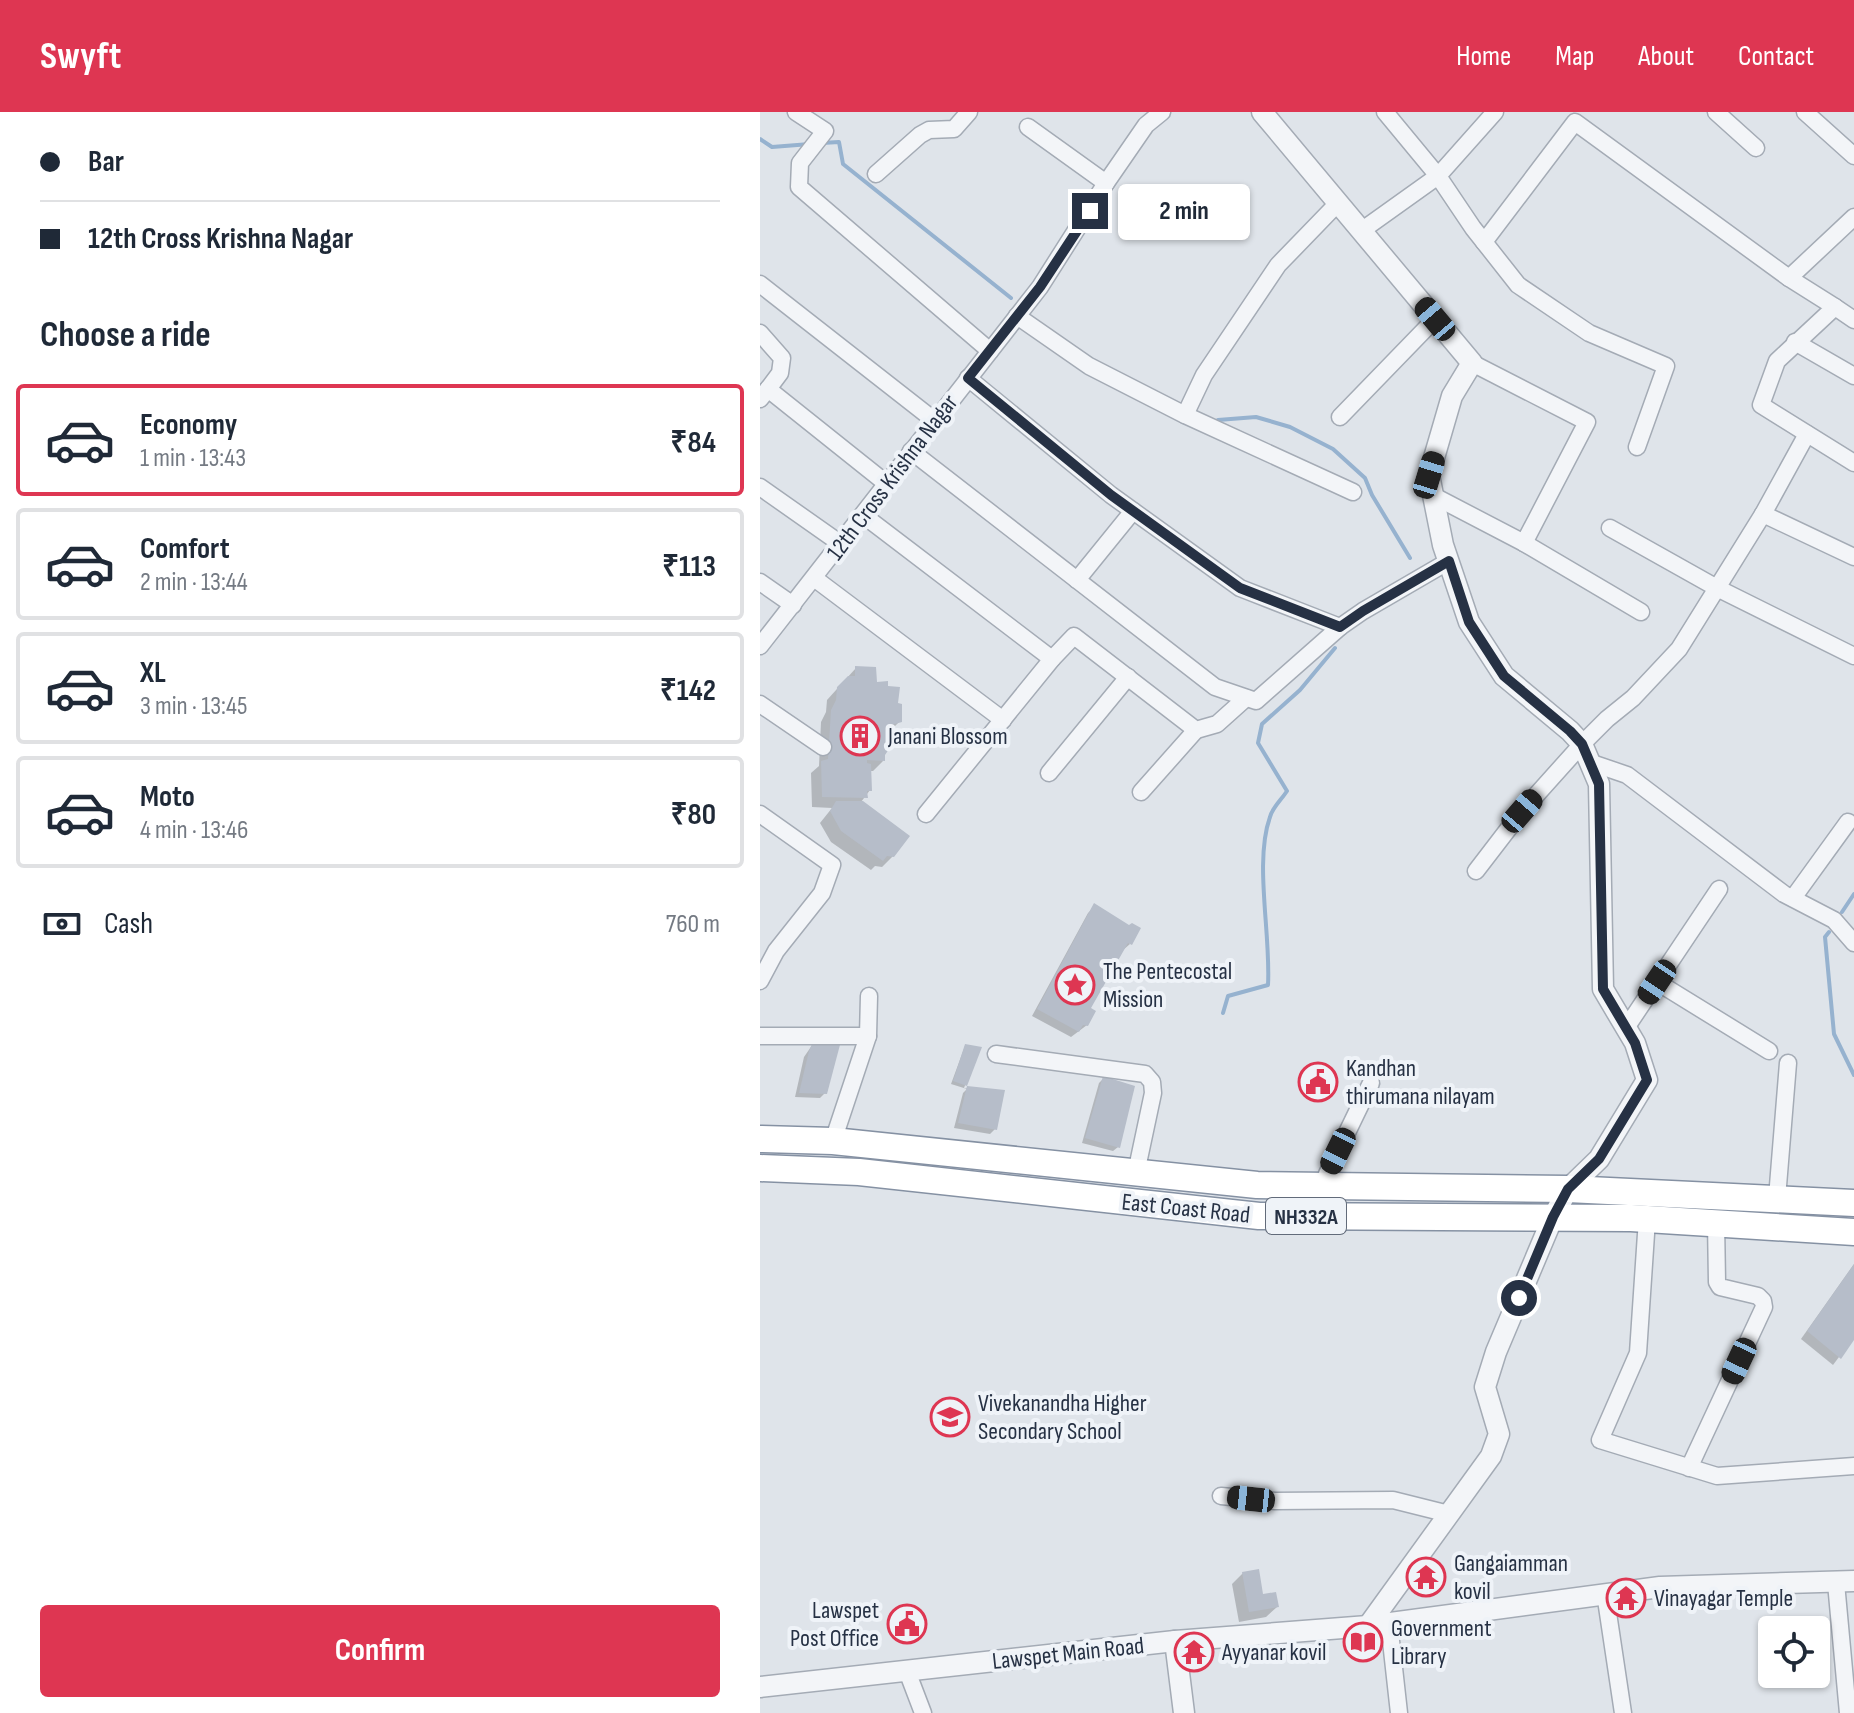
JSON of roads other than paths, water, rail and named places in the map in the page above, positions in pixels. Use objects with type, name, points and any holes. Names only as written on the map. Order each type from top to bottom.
[{"type":"highway","name":"East Coast Road","points":[[760,1139],[833,1141],[1257,1185],[1568,1189],[1854,1203]]},
{"type":"highway","name":"East Coast Road","points":[[760,1168],[859,1172],[1259,1216],[1647,1219],[1854,1232]]},
{"type":"street","points":[[796,112],[825,131],[800,163],[799,187],[990,351]]},
{"type":"street","points":[[876,174],[920,135],[929,130],[954,129],[969,112]]},
{"type":"street","name":"12th Cross Krishna Nagar","points":[[760,646],[1040,287],[1146,125],[1162,112]]},
{"type":"street","points":[[1262,112],[1472,363],[1587,422],[1524,543]]},
{"type":"street","points":[[1385,112],[1438,176],[1518,285],[1589,333],[1666,366],[1637,447]]},
{"type":"street","points":[[1361,231],[1438,176],[1495,112]]},
{"type":"street","points":[[1805,112],[1854,156]]},
{"type":"street","points":[[1722,114],[1756,148]]},
{"type":"street","points":[[1484,242],[1575,122],[1789,278],[1854,320]]},
{"type":"street","points":[[1028,127],[1106,183]]},
{"type":"street","points":[[1185,415],[1204,375],[1278,265],[1338,203]]},
{"type":"street","points":[[1789,278],[1854,217]]},
{"type":"street","points":[[760,284],[935,421]]},
{"type":"street","points":[[1835,307],[1777,361],[1761,405],[1854,463]]},
{"type":"street","points":[[1017,316],[1089,366],[1185,415],[1353,492]]},
{"type":"street","points":[[1340,417],[1435,319]]},
{"type":"street","points":[[760,333],[780,352],[782,358],[780,373],[764,394],[887,484]]},
{"type":"street","points":[[1795,342],[1854,376]]},
{"type":"street","points":[[1368,1626],[1491,1456],[1499,1434],[1485,1387],[1496,1352],[1553,1217],[1568,1189],[1599,1159],[1647,1080],[1635,1043],[1603,989],[1599,784],[1586,753],[1570,731],[1504,676],[1469,622],[1432,495],[1429,475],[1452,396],[1472,363]]},
{"type":"street","points":[[968,378],[1133,511],[1240,588],[1340,627]]},
{"type":"street","points":[[1476,871],[1531,801],[1586,753],[1607,719],[1633,698],[1679,649],[1763,514],[1807,434]]},
{"type":"street","points":[[911,451],[1215,687],[1256,701],[1340,627],[1449,561]]},
{"type":"street","points":[[760,487],[841,544]]},
{"type":"street","points":[[1432,495],[1524,543],[1641,612]]},
{"type":"street","points":[[1077,580],[1133,511]]},
{"type":"street","points":[[1763,514],[1854,557]]},
{"type":"street","points":[[863,515],[1052,659]]},
{"type":"street","points":[[1610,528],[1717,588],[1854,656]]},
{"type":"street","points":[[814,578],[1003,720]]},
{"type":"street","points":[[760,582],[793,605]]},
{"type":"street","points":[[926,814],[1074,636],[1196,730]]},
{"type":"street","points":[[1049,773],[1128,677]]},
{"type":"street","points":[[1141,792],[1196,730],[1217,724],[1246,698]]},
{"type":"street","points":[[760,704],[823,747]]},
{"type":"street","points":[[1586,753],[1627,775],[1793,898],[1834,920],[1854,943]]},
{"type":"street","points":[[760,814],[832,865],[822,893],[776,951],[760,981]]},
{"type":"street","points":[[1793,898],[1848,822]]},
{"type":"street","points":[[1626,1028],[1719,889]]},
{"type":"street","points":[[1657,982],[1769,1051]]},
{"type":"street","points":[[833,1141],[868,1036],[869,996]]},
{"type":"street","points":[[760,1036],[868,1036]]},
{"type":"street","points":[[996,1054],[1145,1074],[1152,1082],[1153,1093],[1136,1173]]},
{"type":"street","points":[[1777,1198],[1788,1063]]},
{"type":"street","points":[[1326,1188],[1327,1174],[1371,1083]]},
{"type":"street","points":[[1647,1219],[1638,1353],[1600,1440],[1717,1476],[1854,1466]]},
{"type":"street","points":[[1689,1468],[1764,1307],[1758,1296],[1720,1287],[1717,1282],[1716,1222]]},
{"type":"street","points":[[1221,1496],[1275,1501],[1393,1500],[1449,1514]]},
{"type":"street","points":[[1845,1582],[1848,1713]]},
{"type":"street","name":"Lawspet Main Road","points":[[760,1687],[1175,1641],[1368,1626],[1660,1587],[1845,1582]]},
{"type":"street","points":[[1605,1593],[1623,1713]]},
{"type":"street","points":[[1389,1623],[1399,1713]]},
{"type":"street","points":[[1175,1641],[1184,1713]]},
{"type":"street","points":[[907,1671],[923,1713]]},
{"type":"waterway","points":[[760,139],[772,147],[810,144]]},
{"type":"waterway","points":[[822,143],[839,142],[843,164],[1011,298]]},
{"type":"waterway","points":[[1218,420],[1256,417],[1290,427],[1333,449],[1365,478],[1410,558]]},
{"type":"waterway","points":[[1223,1013],[1228,996],[1268,985],[1263,855],[1271,814],[1287,791],[1258,743],[1262,724],[1300,690],[1335,648]]},
{"type":"waterway","points":[[1842,912],[1854,894]]},
{"type":"waterway","points":[[1829,932],[1825,937],[1834,1034],[1854,1075]]},
{"type":"place","name":"Janani Blossom","points":[[860,736]]},
{"type":"place","name":"The Pentecostal Mission","points":[[1075,985]]},
{"type":"place","name":"Kandhan thirumana nilayam","points":[[1318,1082]]},
{"type":"place","name":"Vivekanandha Higher Secondary School","points":[[950,1417]]},
{"type":"place","name":"Gangaiamman kovil","points":[[1426,1577]]},
{"type":"place","name":"Vinayagar Temple","points":[[1626,1598]]},
{"type":"place","name":"Lawspet Post Office","points":[[907,1624]]},
{"type":"place","name":"Government Library","points":[[1363,1642]]},
{"type":"place","name":"Ayyanar kovil","points":[[1194,1652]]}]
